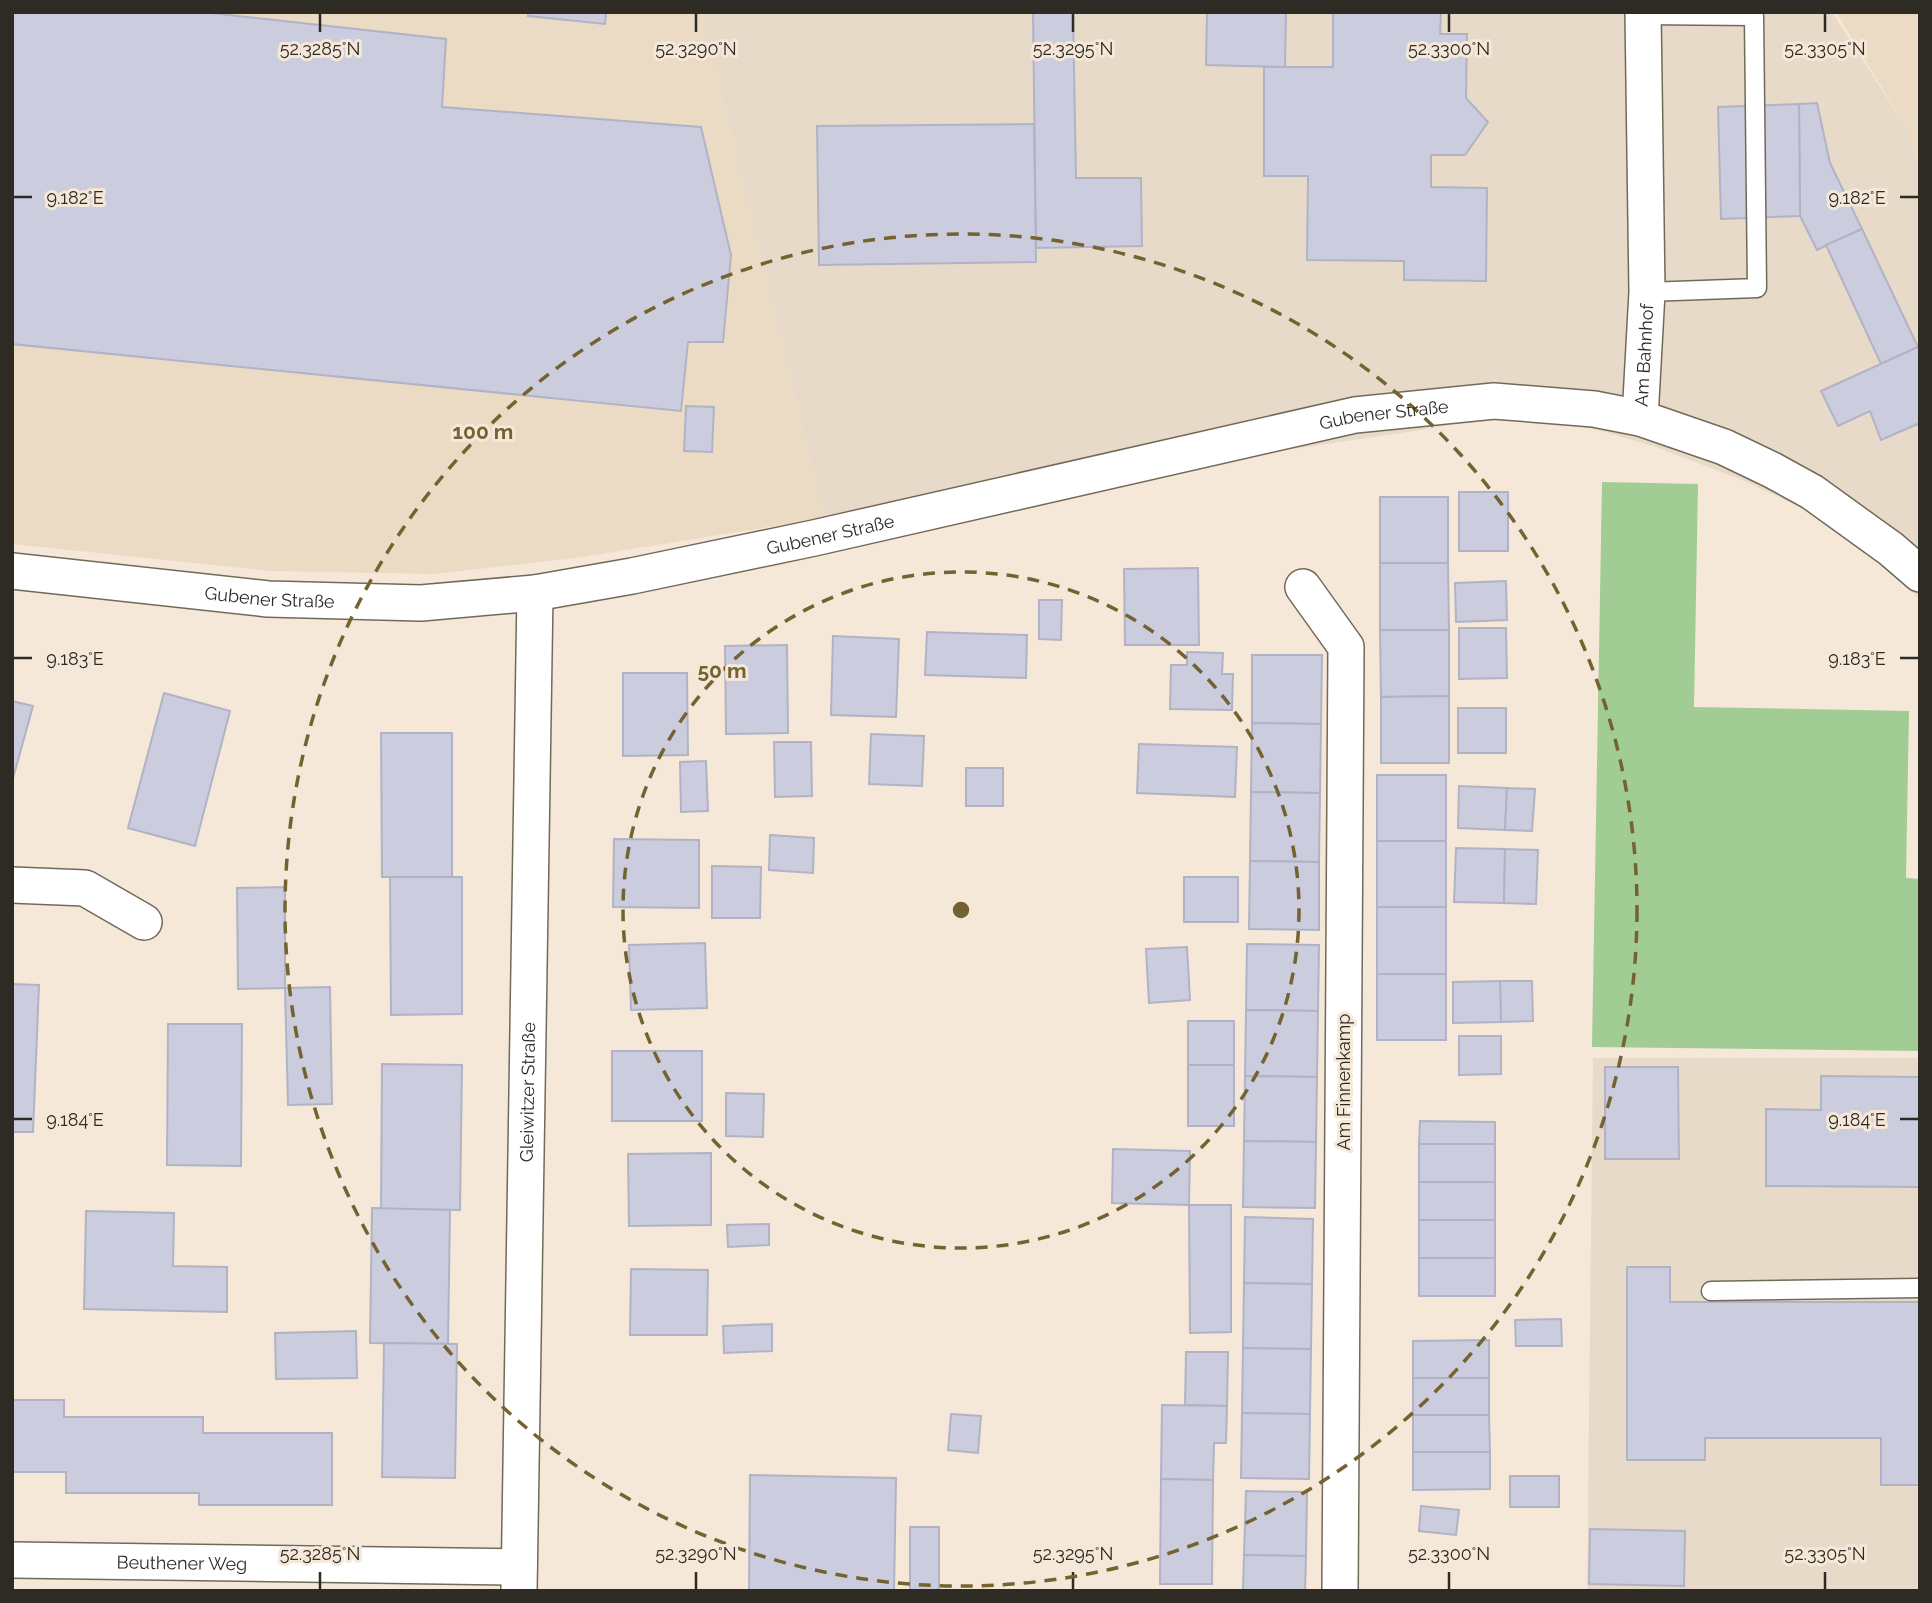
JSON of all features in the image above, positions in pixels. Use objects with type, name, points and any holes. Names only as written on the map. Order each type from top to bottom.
[{"type":"street","name":"Am Bahnhof","points":[[1643,14],[1647,292],[1640,418],[1724,447],[1812,492],[1920,574]]},
{"type":"street","name":"Gubener Straße","points":[[12,571],[268,599],[421,603],[535,593],[814,538],[1356,415],[1494,401],[1594,410],[1640,418]]},
{"type":"street","name":"Am Finnenkamp","points":[[1303,587],[1346,647],[1340,1591]]},
{"type":"street","name":"Gleiwitzer Straße","points":[[519,1579],[535,593]]},
{"type":"street","points":[[12,885],[85,888],[144,922]]},
{"type":"street","name":"Beuthener Weg","points":[[12,1560],[519,1579]]},
{"type":"lane","points":[[1643,14],[1754,16],[1756,288],[1647,292]]},
{"type":"lane","points":[[1711,1291],[1920,1288]]},
{"type":"shaded area","points":[[12,12],[701,12],[824,518],[576,558],[434,574],[271,571],[12,544]]},
{"type":"shaded area","points":[[701,12],[1832,12],[1904,124],[1920,161],[1920,599],[1848,539],[1800,507],[1742,480],[1656,447],[1584,426],[1493,417],[1421,430],[824,518]]},
{"type":"shaded area","points":[[1836,12],[1920,12],[1920,161],[1904,124]]},
{"type":"shaded area","points":[[1593,1058],[1920,1058],[1920,1591],[1587,1591]]},
{"type":"green space","points":[[1602,482],[1698,484],[1694,707],[1909,711],[1906,878],[1920,879],[1920,1051],[1592,1047]]},
{"type":"building","points":[[12,12],[202,12],[446,39],[442,107],[701,127],[731,255],[723,342],[688,342],[681,411],[12,344]]},
{"type":"building","points":[[528,12],[606,12],[605,24],[528,16]]},
{"type":"building","points":[[1033,12],[1073,12],[1076,178],[1141,178],[1142,246],[1036,248]]},
{"type":"building","points":[[1207,12],[1286,12],[1285,67],[1206,65]]},
{"type":"building","points":[[1333,12],[1441,12],[1440,34],[1467,34],[1466,98],[1488,122],[1465,155],[1431,155],[1431,187],[1487,188],[1486,281],[1404,280],[1404,261],[1307,260],[1308,176],[1264,176],[1264,67],[1333,67]]},
{"type":"building","points":[[1817,103],[1830,163],[1862,229],[1817,250],[1800,216],[1799,104]]},
{"type":"building","points":[[1799,104],[1800,216],[1721,219],[1718,107]]},
{"type":"building","points":[[1034,124],[1036,262],[819,265],[817,126]]},
{"type":"building","points":[[1862,229],[1918,347],[1881,364],[1826,245]]},
{"type":"building","points":[[1918,347],[1920,423],[1881,440],[1870,411],[1838,426],[1821,391]]},
{"type":"building","points":[[686,406],[714,407],[712,452],[684,451]]},
{"type":"building","points":[[1459,492],[1508,492],[1508,551],[1459,551]]},
{"type":"building","points":[[1380,497],[1448,497],[1448,563],[1380,563]]},
{"type":"building","points":[[1380,563],[1448,563],[1449,630],[1380,630]]},
{"type":"building","points":[[1198,568],[1199,645],[1125,645],[1124,569]]},
{"type":"building","points":[[1506,581],[1507,620],[1456,622],[1455,583]]},
{"type":"building","points":[[1039,600],[1062,600],[1061,640],[1039,639]]},
{"type":"building","points":[[1459,628],[1506,628],[1507,678],[1459,679]]},
{"type":"building","points":[[1380,630],[1449,630],[1449,696],[1381,697]]},
{"type":"building","points":[[927,632],[1027,635],[1026,678],[925,675]]},
{"type":"building","points":[[833,636],[899,639],[896,717],[831,715]]},
{"type":"building","points":[[787,645],[788,733],[726,734],[725,646]]},
{"type":"building","points":[[1187,652],[1223,653],[1222,674],[1233,674],[1232,710],[1170,709],[1171,665],[1187,665]]},
{"type":"building","points":[[1252,655],[1322,655],[1321,724],[1252,723]]},
{"type":"building","points":[[623,673],[687,673],[688,755],[623,756]]},
{"type":"building","points":[[164,693],[230,711],[195,846],[128,828]]},
{"type":"building","points":[[1449,696],[1449,763],[1381,763],[1381,697]]},
{"type":"building","points":[[12,701],[33,706],[12,782]]},
{"type":"building","points":[[1458,708],[1506,708],[1506,753],[1458,753]]},
{"type":"building","points":[[1252,723],[1321,724],[1320,793],[1251,792]]},
{"type":"building","points":[[381,733],[452,733],[452,877],[382,877]]},
{"type":"building","points":[[871,734],[924,736],[922,786],[869,784]]},
{"type":"building","points":[[774,742],[811,742],[812,796],[775,797]]},
{"type":"building","points":[[1139,744],[1237,747],[1235,797],[1137,793]]},
{"type":"building","points":[[706,761],[708,811],[681,812],[680,762]]},
{"type":"building","points":[[966,768],[1003,768],[1003,806],[966,806]]},
{"type":"building","points":[[1377,775],[1446,775],[1446,841],[1377,841]]},
{"type":"building","points":[[1459,786],[1507,788],[1505,830],[1458,828]]},
{"type":"building","points":[[1507,788],[1535,789],[1532,831],[1505,830]]},
{"type":"building","points":[[1251,792],[1320,793],[1319,862],[1250,861]]},
{"type":"building","points":[[770,835],[814,838],[813,873],[769,870]]},
{"type":"building","points":[[614,839],[699,840],[699,908],[613,907]]},
{"type":"building","points":[[1377,841],[1446,841],[1446,907],[1377,907]]},
{"type":"building","points":[[1456,848],[1505,849],[1504,903],[1454,902]]},
{"type":"building","points":[[1505,849],[1538,850],[1536,904],[1504,903]]},
{"type":"building","points":[[1250,861],[1319,862],[1319,930],[1249,929]]},
{"type":"building","points":[[712,866],[761,867],[760,918],[712,918]]},
{"type":"building","points":[[390,877],[462,877],[462,1014],[391,1015]]},
{"type":"building","points":[[1184,877],[1238,877],[1238,922],[1184,922]]},
{"type":"building","points":[[285,887],[285,988],[238,989],[237,888]]},
{"type":"building","points":[[1377,907],[1446,907],[1446,974],[1377,974]]},
{"type":"building","points":[[705,943],[707,1008],[631,1010],[629,945]]},
{"type":"building","points":[[1247,944],[1319,945],[1318,1011],[1246,1010]]},
{"type":"building","points":[[1187,947],[1190,1000],[1149,1003],[1146,949]]},
{"type":"building","points":[[1377,974],[1446,974],[1446,1040],[1377,1040]]},
{"type":"building","points":[[1500,981],[1532,981],[1533,1021],[1501,1022]]},
{"type":"building","points":[[1500,981],[1501,1022],[1453,1023],[1453,982]]},
{"type":"building","points":[[12,984],[39,985],[33,1132],[12,1132]]},
{"type":"building","points":[[330,987],[332,1104],[288,1105],[285,988]]},
{"type":"building","points":[[1246,1010],[1318,1011],[1317,1077],[1245,1076]]},
{"type":"building","points":[[1188,1021],[1234,1021],[1234,1065],[1188,1065]]},
{"type":"building","points":[[168,1024],[242,1024],[241,1166],[167,1165]]},
{"type":"building","points":[[1459,1036],[1501,1036],[1501,1074],[1459,1075]]},
{"type":"building","points":[[612,1051],[702,1051],[702,1121],[612,1121]]},
{"type":"building","points":[[382,1064],[462,1065],[460,1210],[381,1209]]},
{"type":"building","points":[[1188,1065],[1234,1065],[1234,1126],[1188,1126]]},
{"type":"building","points":[[1605,1067],[1678,1067],[1679,1159],[1605,1159]]},
{"type":"building","points":[[1245,1076],[1317,1077],[1316,1142],[1244,1141]]},
{"type":"building","points":[[1821,1076],[1920,1077],[1920,1187],[1766,1186],[1766,1109],[1821,1110]]},
{"type":"building","points":[[726,1093],[764,1094],[763,1137],[726,1136]]},
{"type":"building","points":[[1420,1121],[1495,1122],[1495,1144],[1419,1144]]},
{"type":"building","points":[[1244,1141],[1316,1142],[1315,1208],[1243,1207]]},
{"type":"building","points":[[1419,1144],[1495,1144],[1495,1182],[1419,1182]]},
{"type":"building","points":[[1113,1149],[1190,1151],[1189,1205],[1112,1203]]},
{"type":"building","points":[[711,1153],[711,1225],[629,1226],[628,1154]]},
{"type":"building","points":[[1419,1182],[1495,1182],[1495,1220],[1419,1220]]},
{"type":"building","points":[[1189,1205],[1231,1205],[1231,1332],[1190,1333]]},
{"type":"building","points":[[372,1208],[450,1210],[448,1344],[370,1343]]},
{"type":"building","points":[[86,1211],[174,1213],[173,1266],[227,1267],[227,1312],[84,1309]]},
{"type":"building","points":[[1245,1217],[1313,1219],[1312,1284],[1244,1283]]},
{"type":"building","points":[[1419,1220],[1495,1220],[1495,1258],[1419,1258]]},
{"type":"building","points":[[769,1224],[769,1245],[728,1247],[727,1225]]},
{"type":"building","points":[[1419,1258],[1495,1258],[1495,1296],[1419,1296]]},
{"type":"building","points":[[1627,1267],[1670,1267],[1670,1302],[1920,1302],[1920,1485],[1881,1485],[1881,1438],[1705,1438],[1705,1460],[1627,1460]]},
{"type":"building","points":[[631,1269],[708,1270],[707,1335],[630,1335]]},
{"type":"building","points":[[1244,1283],[1312,1284],[1311,1349],[1243,1348]]},
{"type":"building","points":[[1561,1319],[1562,1346],[1516,1346],[1515,1320]]},
{"type":"building","points":[[772,1324],[772,1351],[724,1353],[723,1326]]},
{"type":"building","points":[[356,1331],[357,1378],[276,1379],[275,1333]]},
{"type":"building","points":[[1489,1340],[1489,1378],[1413,1378],[1413,1341]]},
{"type":"building","points":[[384,1343],[457,1344],[455,1478],[382,1477]]},
{"type":"building","points":[[1243,1348],[1311,1349],[1310,1414],[1242,1413]]},
{"type":"building","points":[[1186,1352],[1228,1352],[1227,1406],[1185,1405]]},
{"type":"building","points":[[1413,1378],[1489,1378],[1489,1415],[1413,1415]]},
{"type":"building","points":[[12,1400],[64,1400],[64,1417],[203,1417],[203,1433],[332,1433],[332,1505],[199,1505],[199,1493],[66,1493],[66,1472],[12,1472]]},
{"type":"building","points":[[1162,1405],[1227,1406],[1226,1443],[1214,1443],[1213,1480],[1161,1479]]},
{"type":"building","points":[[1242,1413],[1310,1414],[1309,1479],[1241,1478]]},
{"type":"building","points":[[951,1414],[981,1416],[978,1453],[948,1450]]},
{"type":"building","points":[[1413,1415],[1489,1415],[1490,1452],[1413,1452]]},
{"type":"building","points":[[1413,1452],[1490,1452],[1490,1489],[1413,1490]]},
{"type":"building","points":[[750,1475],[896,1478],[894,1591],[749,1591]]},
{"type":"building","points":[[1510,1476],[1559,1476],[1559,1507],[1510,1507]]},
{"type":"building","points":[[1161,1479],[1213,1480],[1212,1584],[1160,1584]]},
{"type":"building","points":[[1246,1491],[1307,1492],[1306,1556],[1244,1555]]},
{"type":"building","points":[[1421,1506],[1459,1510],[1456,1535],[1419,1531]]},
{"type":"building","points":[[910,1527],[939,1527],[939,1591],[910,1591]]},
{"type":"building","points":[[1590,1529],[1685,1531],[1684,1586],[1589,1584]]},
{"type":"building","points":[[1244,1555],[1306,1556],[1305,1591],[1243,1591]]}]
